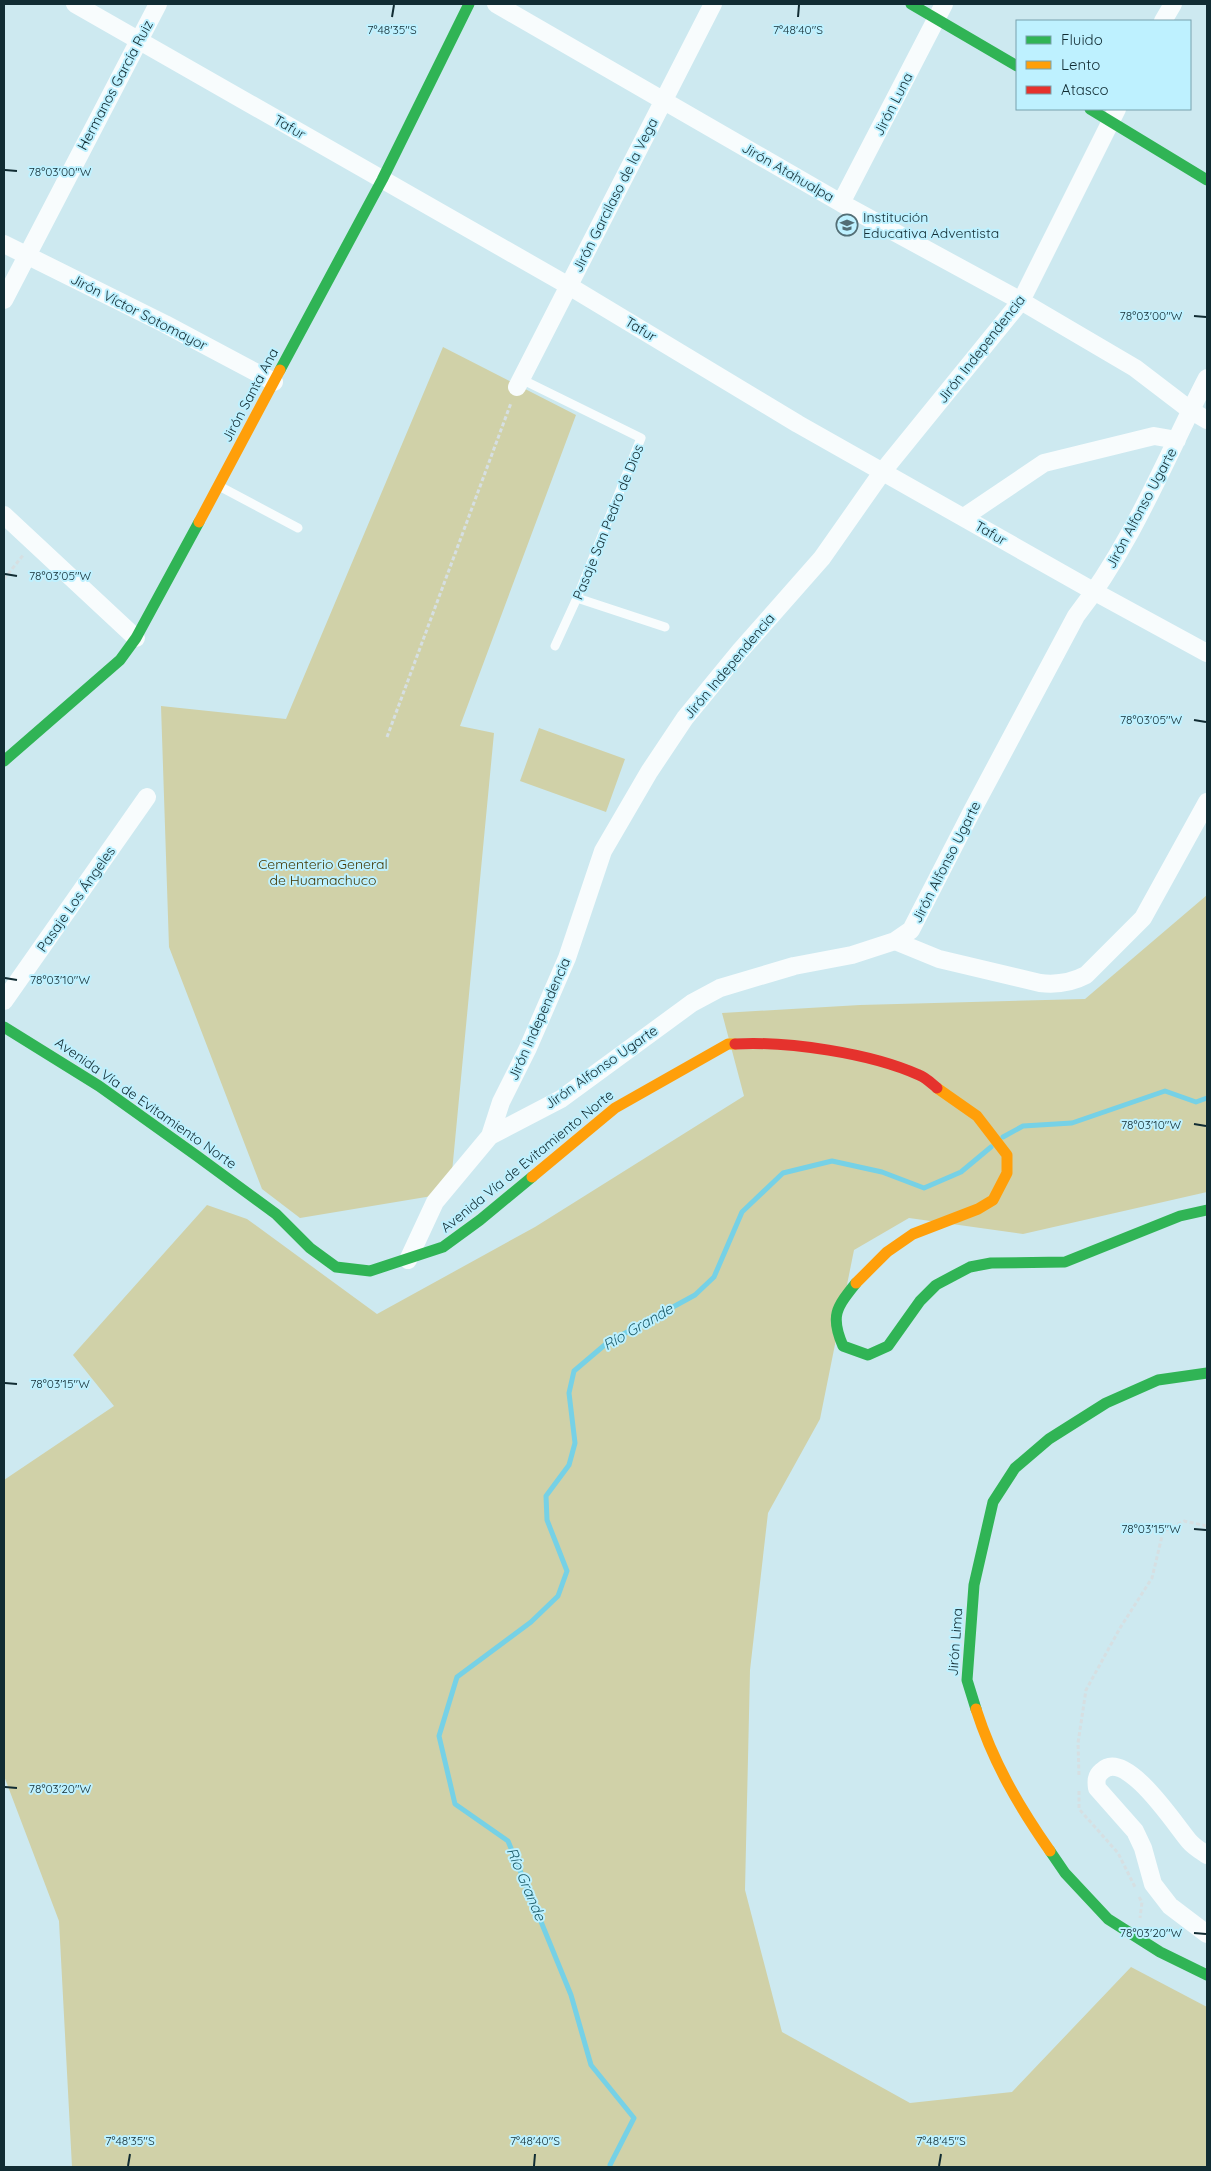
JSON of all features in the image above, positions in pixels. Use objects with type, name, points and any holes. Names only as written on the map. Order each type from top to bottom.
[{"type":"main road","name":"Jirón Santa Ana","points":[[4,761],[120,660],[136,638],[382,180],[469,4]]},
{"type":"main road","points":[[911,4],[940,11],[1016,65]]},
{"type":"main road","points":[[1094,110],[1114,115],[1207,180]]},
{"type":"main road","name":"Avenida Vía de Evitamiento Norte","points":[[4,1027],[70,1066],[197,1156],[276,1214],[310,1248],[336,1267],[370,1271],[408,1260],[442,1247],[480,1220],[615,1108],[728,1044],[763,1042],[873,1059],[920,1075],[977,1116],[1007,1155],[1007,1173],[993,1200],[978,1209],[913,1234],[887,1252],[863,1274],[847,1294],[837,1311],[834,1328],[843,1346],[868,1355],[888,1346],[920,1301],[936,1286],[970,1267],[991,1263],[1065,1262],[1180,1216],[1207,1210]]},
{"type":"main road","name":"Jirón Lima","points":[[1207,1373],[1158,1380],[1106,1403],[1049,1439],[1016,1468],[993,1502],[974,1585],[967,1680],[987,1743],[1022,1809],[1065,1873],[1108,1919],[1160,1952],[1207,1975]]},
{"type":"street","name":"Tafur","points":[[75,4],[569,286],[798,424],[1095,592],[1207,652]]},
{"type":"street","name":"Hermanos García Ruiz","points":[[4,300],[158,4]]},
{"type":"street","name":"Jirón Atahualpa","points":[[496,4],[664,99],[841,203],[1021,302],[1135,368],[1190,410],[1207,420]]},
{"type":"street","name":"Jirón Garcilaso de la Vega","points":[[519,383],[713,4]]},
{"type":"street","points":[[1164,20],[1173,4]]},
{"type":"street","name":"Jirón Luna","points":[[841,203],[940,11]]},
{"type":"street","name":"Jirón Independencia","points":[[408,1260],[435,1202],[490,1136],[501,1102],[528,1048],[567,958],[603,851],[649,772],[685,718],[740,651],[822,558],[883,471],[1021,302],[1114,115]]},
{"type":"street","name":"Jirón Víctor Sotomayor","points":[[4,244],[165,324],[274,382]]},
{"type":"street","name":"Jirón Alfonso Ugarte","points":[[490,1136],[562,1098],[692,1003],[720,988],[794,966],[852,955],[895,941],[911,930],[1076,616],[1095,592],[1119,553],[1151,494],[1207,378]]},
{"type":"street","points":[[964,518],[1044,463],[1154,436],[1177,440]]},
{"type":"street","points":[[4,515],[136,638]]},
{"type":"street","name":"Pasaje Los Ángeles","points":[[4,1001],[147,797]]},
{"type":"street","points":[[895,941],[939,959],[1040,983],[1068,983],[1086,975],[1143,918],[1207,802]]},
{"type":"street","points":[[1207,1855],[1190,1843],[1151,1793],[1134,1776],[1123,1769],[1112,1768],[1104,1769],[1098,1775],[1096,1781],[1097,1788],[1135,1831],[1143,1848],[1153,1884],[1170,1906],[1207,1934]]},
{"type":"lane","name":"Pasaje San Pedro de Dios","points":[[519,383],[641,438],[577,598],[555,646]]},
{"type":"lane","points":[[218,485],[298,528]]},
{"type":"lane","points":[[577,598],[665,627]]},
{"type":"path","points":[[387,737],[519,383]]},
{"type":"path","points":[[4,579],[33,542]]},
{"type":"path","points":[[1079,1781],[1078,1743],[1086,1690],[1120,1628],[1152,1578],[1163,1532],[1184,1521],[1207,1526]]},
{"type":"path","points":[[1079,1790],[1079,1809],[1118,1853],[1142,1902],[1138,1938]]},
{"type":"green space","name":"Cementerio General de Huamachuco","points":[[443,347],[576,415],[460,726],[494,733],[450,1193],[300,1218],[262,1189],[169,947],[161,706],[286,719]]},
{"type":"green space","points":[[539,728],[625,759],[606,812],[520,781]]},
{"type":"green space","points":[[1207,895],[1207,1192],[1023,1234],[909,1218],[854,1250],[820,1419],[768,1513],[750,1670],[745,1890],[782,2032],[910,2103],[1012,2092],[1131,1967],[1207,2007],[1207,2167],[72,2167],[59,1921],[4,1776],[4,1480],[114,1406],[73,1355],[207,1205],[247,1219],[377,1314],[535,1227],[744,1096],[722,1013],[860,1005],[1085,999]]},
{"type":"waterway","name":"Río Grande","points":[[1003,1137],[1023,1126],[1072,1123],[1165,1091],[1196,1102],[1207,1098]]},
{"type":"waterway","name":"Río Grande","points":[[610,2167],[634,2118],[591,2065],[571,1995],[508,1841],[455,1804],[439,1736],[457,1677],[531,1622],[558,1596],[567,1571],[547,1520],[546,1496],[569,1465],[575,1443],[569,1393],[574,1371],[607,1343],[695,1295],[714,1277],[742,1212],[783,1173],[832,1161],[882,1172],[924,1188],[961,1172],[991,1147]]},
{"type":"traffic: fast","points":[[280,370],[382,180],[469,4]]},
{"type":"traffic: fast","points":[[911,4],[1016,65]]},
{"type":"traffic: fast","points":[[1092,110],[1207,180]]},
{"type":"traffic: fast","points":[[4,761],[120,660],[136,638],[199,522]]},
{"type":"traffic: fast","points":[[4,1027],[99,1086],[197,1156],[276,1214],[310,1248],[336,1267],[370,1271],[443,1247],[480,1220],[532,1177]]},
{"type":"traffic: fast","points":[[856,1283],[840,1306],[836,1319],[837,1327],[843,1346],[868,1355],[888,1346],[920,1301],[936,1285],[970,1267],[991,1263],[1065,1262],[1180,1216],[1207,1210]]},
{"type":"traffic: fast","points":[[976,1709],[967,1680],[974,1585],[993,1502],[1015,1468],[1049,1439],[1106,1403],[1158,1380],[1207,1373]]},
{"type":"traffic: fast","points":[[1050,1851],[1065,1873],[1108,1919],[1160,1952],[1207,1975]]},
{"type":"traffic: slow","points":[[199,522],[280,370]]},
{"type":"traffic: slow","points":[[532,1177],[615,1108],[728,1044],[735,1044]]},
{"type":"traffic: slow","points":[[856,1283],[887,1252],[913,1234],[978,1209],[993,1200],[1007,1173],[1007,1155],[977,1116],[937,1088]]},
{"type":"traffic: slow","points":[[976,1709],[990,1747],[1007,1783],[1050,1851]]},
{"type":"traffic: jam","points":[[735,1044],[779,1044],[828,1050],[877,1060],[919,1075],[937,1088]]},
{"type":"place","name":"Institución Educativa Adventista","points":[[847,225]]}]
